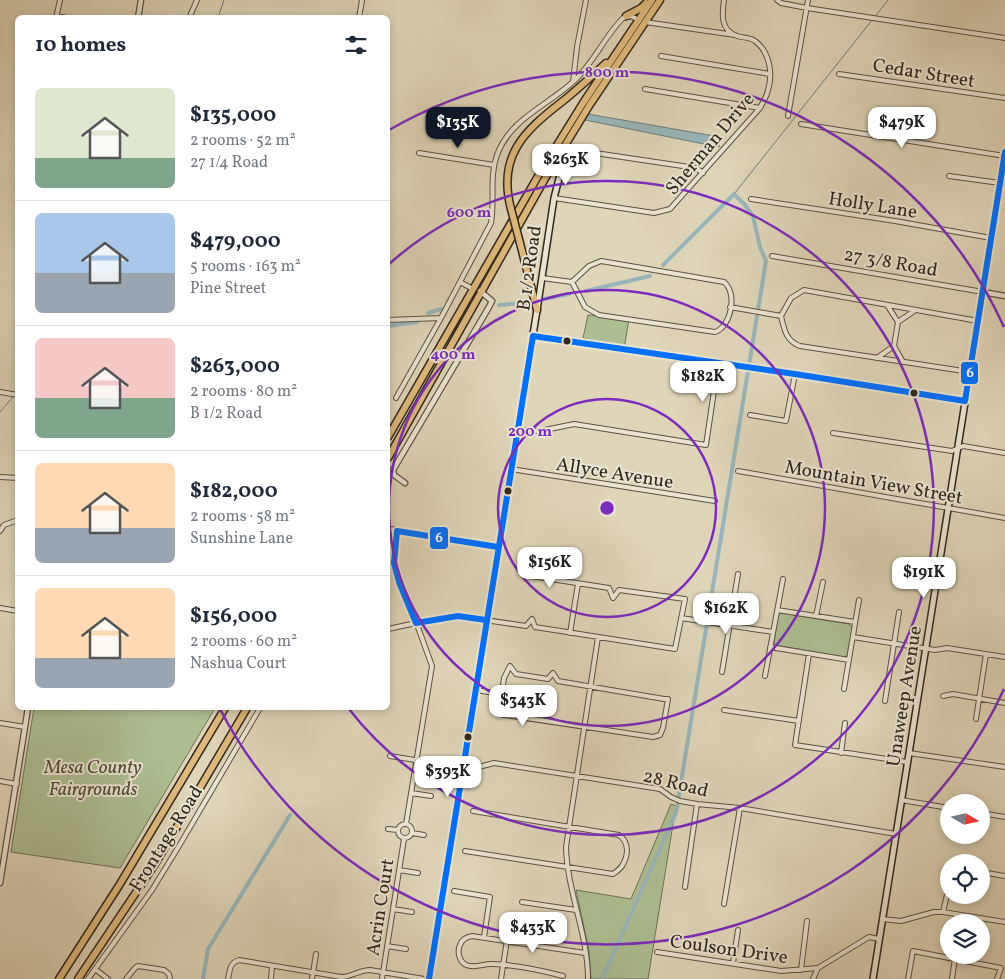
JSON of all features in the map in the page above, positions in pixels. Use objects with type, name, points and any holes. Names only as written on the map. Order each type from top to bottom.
[{"type":"highway","points":[[626,16],[651,0]]},
{"type":"highway","points":[[390,454],[480,291],[547,175],[589,106],[630,45],[651,0]]},
{"type":"highway","points":[[390,433],[541,171],[611,61],[660,0]]},
{"type":"highway","points":[[537,310],[507,189],[507,173],[512,153],[519,141],[547,113],[582,85],[608,60],[611,61]]},
{"type":"highway","points":[[565,155],[589,106]]},
{"type":"highway","points":[[480,277],[480,291]]},
{"type":"highway","points":[[470,311],[475,295],[473,289]]},
{"type":"highway","points":[[390,458],[393,449]]},
{"type":"highway","points":[[59,979],[120,884],[224,710]]},
{"type":"highway","points":[[78,979],[156,864],[244,710]]},
{"type":"main road","name":"Unaweep Avenue","points":[[873,979],[1005,154]]},
{"type":"main road","name":"B 1/2 Road","points":[[429,979],[554,198],[565,155]]},
{"type":"street","points":[[56,15],[60,0]]},
{"type":"street","points":[[138,15],[141,0]]},
{"type":"street","points":[[190,15],[197,0]]},
{"type":"street","points":[[360,15],[362,0]]},
{"type":"street","points":[[573,82],[577,47],[586,0]]},
{"type":"street","points":[[724,0],[721,16],[727,27],[735,35]]},
{"type":"street","points":[[777,0],[781,3],[807,8],[1005,38]]},
{"type":"street","points":[[788,116],[808,0]]},
{"type":"street","points":[[396,398],[491,223],[494,165],[500,147],[511,131],[526,116],[573,82],[589,66],[617,24],[626,16],[633,16],[642,21],[722,35],[735,35]]},
{"type":"street","name":"Sherman Drive","points":[[554,198],[654,213],[661,213],[670,209],[760,108],[768,90],[771,67],[765,53],[757,42],[735,35]]},
{"type":"street","points":[[661,56],[770,74]]},
{"type":"street","name":"Cedar Street","points":[[839,74],[1005,98]]},
{"type":"street","points":[[645,89],[760,108]]},
{"type":"street","points":[[802,124],[1005,154]]},
{"type":"street","points":[[565,155],[575,150],[696,168],[703,173]]},
{"type":"street","points":[[419,152],[494,165]]},
{"type":"street","points":[[949,176],[1000,183]]},
{"type":"street","name":"Holly Lane","points":[[751,199],[991,238]]},
{"type":"street","name":"27 3/8 Road","points":[[772,256],[1005,296]]},
{"type":"street","points":[[601,260],[724,282],[730,291],[730,308],[727,323],[720,331],[715,332],[599,315],[585,307],[572,282],[589,266],[601,260]]},
{"type":"street","points":[[542,278],[572,282]]},
{"type":"street","points":[[460,282],[473,289]]},
{"type":"street","points":[[970,372],[793,344],[786,335],[781,316],[791,298],[804,290],[978,320]]},
{"type":"street","points":[[405,484],[394,476],[393,470],[492,301],[480,291]]},
{"type":"street","points":[[887,305],[898,322],[894,346],[903,362]]},
{"type":"street","points":[[730,308],[781,316]]},
{"type":"street","points":[[898,322],[915,310]]},
{"type":"street","points":[[390,320],[441,318]]},
{"type":"street","points":[[533,336],[795,374],[965,402]]},
{"type":"street","points":[[876,358],[894,346]]},
{"type":"street","points":[[518,430],[540,431],[574,424],[706,445],[718,364]]},
{"type":"street","points":[[750,415],[786,421],[795,374]]},
{"type":"street","points":[[0,392],[15,394]]},
{"type":"street","points":[[833,433],[952,452],[962,446],[1005,453]]},
{"type":"street","name":"Allyce Avenue","points":[[511,470],[715,501]]},
{"type":"street","name":"Mountain View Street","points":[[738,471],[1005,518]]},
{"type":"street","points":[[0,476],[15,478]]},
{"type":"street","points":[[0,532],[4,524],[15,521]]},
{"type":"street","points":[[390,529],[498,547]]},
{"type":"street","points":[[397,531],[394,563],[399,582],[432,666],[406,824]]},
{"type":"street","points":[[722,672],[738,574]]},
{"type":"street","points":[[390,629],[449,616],[526,626],[532,619],[535,627],[675,649],[685,599],[619,590],[613,598],[609,588],[525,575]]},
{"type":"street","points":[[765,676],[782,579]]},
{"type":"street","points":[[816,616],[822,582]]},
{"type":"street","points":[[570,633],[578,584]]},
{"type":"street","points":[[844,689],[859,600]]},
{"type":"street","points":[[0,608],[15,610]]},
{"type":"street","points":[[777,610],[855,622]]},
{"type":"street","points":[[885,701],[899,612]]},
{"type":"street","points":[[681,618],[773,632]]},
{"type":"street","points":[[588,979],[585,953],[566,868],[566,847],[598,637]]},
{"type":"street","points":[[638,643],[640,637]]},
{"type":"street","points":[[853,637],[935,650],[947,648],[1005,657]]},
{"type":"street","points":[[770,647],[849,660]]},
{"type":"street","points":[[809,654],[795,745],[907,762]]},
{"type":"street","points":[[976,719],[986,654]]},
{"type":"street","points":[[510,666],[516,674],[548,680],[553,673],[558,681],[591,687],[668,699],[660,735],[653,737],[499,714],[504,678],[510,666]]},
{"type":"street","points":[[632,694],[633,686]]},
{"type":"street","points":[[475,690],[502,694]]},
{"type":"street","points":[[943,696],[953,694],[1005,703]]},
{"type":"street","points":[[0,883],[2,856],[17,784],[28,710]]},
{"type":"street","name":"Frontage Road","points":[[88,979],[147,897],[175,853],[259,710]]},
{"type":"street","points":[[724,710],[799,720]]},
{"type":"street","points":[[0,723],[25,728]]},
{"type":"street","points":[[841,753],[845,723]]},
{"type":"street","points":[[909,753],[1005,767]]},
{"type":"street","name":"28 Road","points":[[390,756],[463,768],[479,768],[487,764],[494,764],[660,789],[670,797],[680,801],[740,808],[896,834]]},
{"type":"street","points":[[0,781],[17,784]]},
{"type":"street","points":[[412,793],[431,796]]},
{"type":"street","points":[[901,800],[940,806]]},
{"type":"street","points":[[685,887],[697,804]]},
{"type":"street","points":[[724,904],[740,808]]},
{"type":"street","points":[[465,851],[613,874],[622,867],[628,845],[619,835],[473,811]]},
{"type":"street","points":[[990,814],[1005,817]]},
{"type":"street","points":[[398,830],[406,824]]},
{"type":"street","points":[[398,830],[399,836],[404,839],[409,838],[412,833],[411,827],[406,824]]},
{"type":"street","points":[[388,829],[398,830]]},
{"type":"street","points":[[412,833],[424,835]]},
{"type":"street","name":"Acrin Court","points":[[382,979],[404,839]]},
{"type":"street","points":[[399,870],[418,873]]},
{"type":"street","points":[[990,874],[1005,876]]},
{"type":"street","points":[[454,891],[490,897],[484,937]]},
{"type":"street","points":[[522,902],[576,910]]},
{"type":"street","points":[[943,912],[945,904]]},
{"type":"street","points":[[393,908],[412,912]]},
{"type":"street","points":[[882,919],[901,921],[934,912],[943,912],[1005,922]]},
{"type":"street","points":[[800,970],[807,921]]},
{"type":"street","points":[[733,963],[738,930]]},
{"type":"street","points":[[563,976],[503,965],[468,966],[462,962],[458,951],[462,941],[472,936],[585,953]]},
{"type":"street","name":"Coulson Drive","points":[[657,952],[782,971],[800,970],[818,968],[870,937],[879,939]]},
{"type":"street","points":[[501,979],[507,940]]},
{"type":"street","points":[[387,946],[406,949]]},
{"type":"street","points":[[908,979],[913,951],[940,956]]},
{"type":"street","points":[[312,979],[316,954]]},
{"type":"street","points":[[228,979],[232,963],[239,960],[272,967],[350,978],[363,970],[424,979]]},
{"type":"street","points":[[952,979],[954,964]]},
{"type":"street","points":[[982,964],[1000,968],[996,979]]},
{"type":"street","points":[[126,979],[138,966],[164,970],[170,977]]},
{"type":"street","points":[[271,979],[272,967]]},
{"type":"street","points":[[813,979],[818,968]]},
{"type":"street","points":[[95,969],[108,979]]},
{"type":"green space","points":[[588,315],[629,319],[624,349],[583,338]]},
{"type":"green space","points":[[781,613],[849,624],[852,628],[848,655],[844,657],[774,645],[777,616]]},
{"type":"green space","name":"Mesa County Fairgrounds","points":[[34,710],[214,710],[120,868],[11,852]]},
{"type":"green space","points":[[671,804],[676,806],[648,979],[591,979],[589,951],[576,890],[631,899]]},
{"type":"water","points":[[588,114],[720,137],[719,147],[585,120]]},
{"type":"waterway","points":[[219,15],[224,0]]},
{"type":"waterway","points":[[734,194],[888,0]]},
{"type":"waterway","points":[[602,979],[676,813],[766,261],[760,247],[753,216],[734,194],[663,265]]},
{"type":"waterway","points":[[586,291],[650,276]]},
{"type":"waterway","points":[[544,299],[569,294]]},
{"type":"waterway","points":[[499,305],[526,303]]},
{"type":"waterway","points":[[428,313],[441,309]]},
{"type":"waterway","points":[[390,326],[417,322]]},
{"type":"waterway","points":[[0,412],[13,397]]},
{"type":"waterway","points":[[203,979],[208,949],[290,815]]},
{"type":"transit line","name":"6","points":[[429,979],[533,336],[965,401],[1005,152]]},
{"type":"transit line","name":"6","points":[[486,620],[458,616],[416,623],[399,582],[394,563],[397,531],[498,547]]}]
